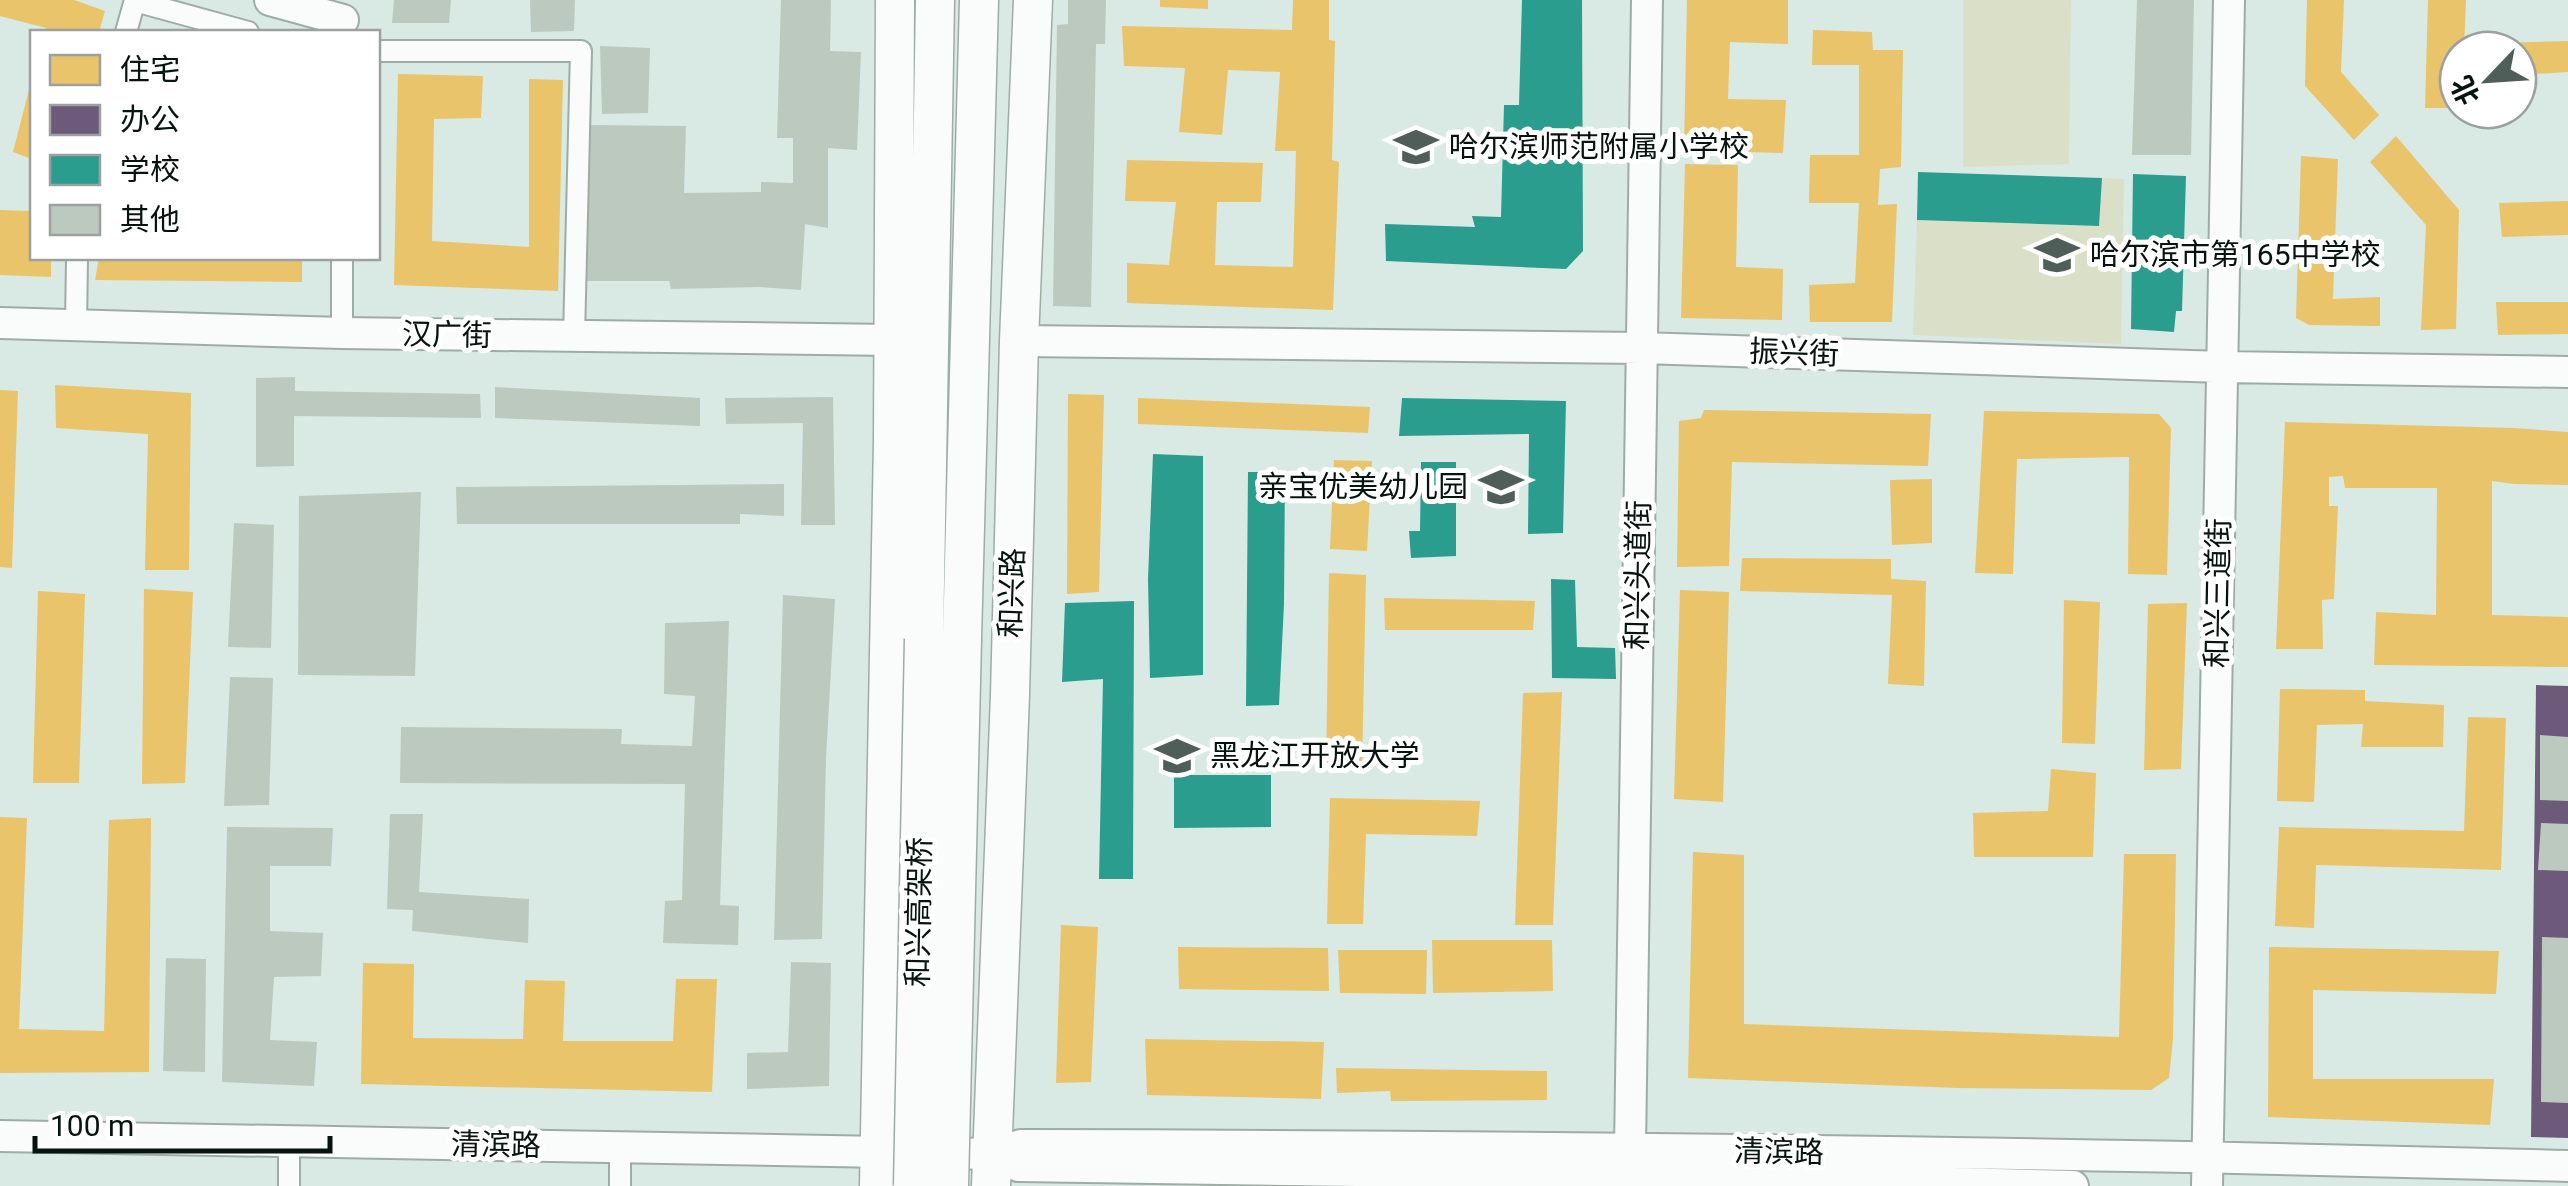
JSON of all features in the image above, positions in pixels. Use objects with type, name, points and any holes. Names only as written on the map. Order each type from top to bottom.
[{"type":"highway","points":[[879,1169],[894,340],[895,0]]},
{"type":"highway","points":[[924,639],[936,0]]},
{"type":"highway","name":"和兴路","points":[[962,639],[979,0]]},
{"type":"highway","name":"和兴路","points":[[992,1170],[1033,0]]},
{"type":"highway","points":[[968,426],[1010,695]]},
{"type":"highway","points":[[892,441],[924,639]]},
{"type":"highway","name":"和兴高架桥","points":[[914,1186],[924,639]]},
{"type":"highway","name":"和兴高架桥","points":[[949,1186],[962,639]]},
{"type":"street","points":[[127,30],[135,0],[241,30]]},
{"type":"street","points":[[270,0],[344,18]]},
{"type":"street","name":"和兴头道街","points":[[1630,1149],[1646,0]]},
{"type":"street","name":"和兴三道街","points":[[2207,1172],[2230,0]]},
{"type":"street","points":[[380,50],[581,51],[574,337]]},
{"type":"street","points":[[76,326],[77,260]]},
{"type":"street","points":[[342,260],[342,333]]},
{"type":"street","name":"汉广街","points":[[0,324],[894,340]]},
{"type":"street","name":"振兴街","points":[[1020,341],[1642,348],[2222,367],[2568,372]]},
{"type":"street","name":"清滨路","points":[[0,1136],[620,1147],[879,1169],[992,1170],[1018,1166],[1350,1178],[2073,1186]]},
{"type":"street","points":[[289,1141],[289,1186]]},
{"type":"street","name":"清滨路","points":[[992,1170],[1021,1145],[1630,1149],[2207,1172],[2568,1166]]},
{"type":"street","points":[[620,1147],[620,1186]]},
{"type":"green space","points":[[1963,0],[2071,0],[2069,164],[1963,167]]},
{"type":"green space","points":[[2102,178],[2124,179],[2121,344],[1913,335],[1917,220],[2099,226]]},
{"type":"building: 住宅","points":[[0,0],[74,0],[105,11],[100,30],[45,30],[0,16]]},
{"type":"building: 住宅","points":[[1160,0],[1208,0],[1208,9],[1160,7]]},
{"type":"building: 住宅","points":[[1293,0],[1329,0],[1329,40],[1335,41],[1332,160],[1339,162],[1333,310],[1127,303],[1127,263],[1169,265],[1176,202],[1125,201],[1127,160],[1263,163],[1261,202],[1217,202],[1215,265],[1293,267],[1296,151],[1275,151],[1280,72],[1228,70],[1222,135],[1179,132],[1185,68],[1124,66],[1122,26],[1292,30]]},
{"type":"building: 住宅","points":[[1687,0],[1788,0],[1788,44],[1730,42],[1728,99],[1786,100],[1783,153],[1684,150]]},
{"type":"building: 住宅","points":[[2307,0],[2344,0],[2341,72],[2379,115],[2354,140],[2305,86]]},
{"type":"building: 住宅","points":[[2428,0],[2466,0],[2465,30],[2438,30],[2438,108],[2425,108]]},
{"type":"building: 住宅","points":[[1813,30],[1872,32],[1873,50],[1903,50],[1901,167],[1880,169],[1878,205],[1897,204],[1892,322],[1810,322],[1809,285],[1855,283],[1859,203],[1809,203],[1810,155],[1859,155],[1859,65],[1812,65]]},
{"type":"building: 住宅","points":[[2568,41],[2568,72],[2538,74],[2538,42]]},
{"type":"building: 住宅","points":[[398,74],[483,76],[481,118],[434,119],[432,241],[529,247],[529,79],[563,80],[558,291],[394,285]]},
{"type":"building: 住宅","points":[[30,86],[30,158],[13,152]]},
{"type":"building: 住宅","points":[[2396,136],[2459,210],[2456,329],[2421,330],[2426,225],[2370,162]]},
{"type":"building: 住宅","points":[[2301,156],[2338,159],[2333,299],[2380,297],[2380,326],[2309,325],[2296,318]]},
{"type":"building: 住宅","points":[[1685,164],[1738,165],[1736,267],[1783,269],[1782,320],[1681,318]]},
{"type":"building: 住宅","points":[[2568,201],[2568,235],[2502,237],[2499,203]]},
{"type":"building: 住宅","points":[[0,210],[30,211],[30,260],[51,260],[51,277],[0,275]]},
{"type":"building: 住宅","points":[[99,260],[302,260],[302,282],[95,280]]},
{"type":"building: 住宅","points":[[2496,302],[2568,302],[2568,334],[2498,335]]},
{"type":"building: 住宅","points":[[55,385],[191,393],[189,570],[145,570],[148,434],[56,428]]},
{"type":"building: 住宅","points":[[0,390],[18,391],[12,568],[0,567]]},
{"type":"building: 住宅","points":[[1068,394],[1104,395],[1099,592],[1067,594]]},
{"type":"building: 住宅","points":[[1138,398],[1370,407],[1368,433],[1138,424]]},
{"type":"building: 住宅","points":[[1704,410],[1931,414],[1928,466],[1732,462],[1729,566],[1677,567],[1679,421],[1701,418]]},
{"type":"building: 住宅","points":[[1984,411],[2159,414],[2171,428],[2167,575],[2128,574],[2129,457],[2017,459],[2013,574],[1975,573]]},
{"type":"building: 住宅","points":[[2285,422],[2568,432],[2568,485],[2492,481],[2492,615],[2568,617],[2568,667],[2374,665],[2376,612],[2436,615],[2437,488],[2345,488],[2343,476],[2329,477],[2329,506],[2338,506],[2334,599],[2322,600],[2323,649],[2276,649]]},
{"type":"building: 住宅","points":[[1334,460],[1372,461],[1367,551],[1330,549]]},
{"type":"building: 住宅","points":[[1932,479],[1932,543],[1892,545],[1890,480]]},
{"type":"building: 住宅","points":[[1742,558],[1891,559],[1891,579],[1926,581],[1924,686],[1888,684],[1892,595],[1740,591]]},
{"type":"building: 住宅","points":[[1329,573],[1366,575],[1362,770],[1326,770]]},
{"type":"building: 住宅","points":[[144,589],[193,592],[185,783],[142,784]]},
{"type":"building: 住宅","points":[[1680,590],[1729,592],[1723,802],[1674,799]]},
{"type":"building: 住宅","points":[[38,591],[85,594],[79,783],[33,783]]},
{"type":"building: 住宅","points":[[1384,598],[1535,601],[1533,630],[1385,630]]},
{"type":"building: 住宅","points":[[2064,600],[2100,602],[2095,744],[2062,743]]},
{"type":"building: 住宅","points":[[2187,603],[2181,769],[2144,770],[2148,604]]},
{"type":"building: 住宅","points":[[2280,689],[2365,690],[2365,701],[2444,705],[2443,747],[2361,747],[2363,724],[2317,725],[2314,802],[2277,801]]},
{"type":"building: 住宅","points":[[1562,692],[1553,925],[1515,925],[1523,693]]},
{"type":"building: 住宅","points":[[2468,717],[2506,718],[2501,870],[2316,865],[2314,928],[2275,926],[2279,827],[2464,831]]},
{"type":"building: 住宅","points":[[2051,769],[2096,773],[2093,857],[1974,857],[1973,813],[2048,811]]},
{"type":"building: 住宅","points":[[1330,798],[1480,801],[1477,836],[1366,834],[1363,924],[1327,924]]},
{"type":"building: 住宅","points":[[0,817],[27,818],[19,1029],[104,1031],[109,820],[151,818],[149,1072],[0,1073]]},
{"type":"building: 住宅","points":[[1693,852],[1744,855],[1744,1024],[2119,1037],[2124,854],[2176,854],[2169,1078],[2151,1090],[1958,1088],[1688,1078]]},
{"type":"building: 住宅","points":[[1061,925],[1098,927],[1091,1082],[1056,1083]]},
{"type":"building: 住宅","points":[[1432,940],[1552,940],[1553,991],[1433,993]]},
{"type":"building: 住宅","points":[[1178,947],[1328,948],[1329,991],[1179,989]]},
{"type":"building: 住宅","points":[[2269,947],[2499,951],[2496,994],[2313,990],[2313,1079],[2494,1079],[2490,1125],[2268,1117]]},
{"type":"building: 住宅","points":[[1338,950],[1427,950],[1426,994],[1340,993]]},
{"type":"building: 住宅","points":[[363,963],[414,964],[413,1038],[523,1039],[525,980],[565,981],[563,1041],[673,1041],[676,979],[717,979],[712,1092],[361,1084]]},
{"type":"building: 住宅","points":[[1145,1039],[1324,1042],[1321,1099],[1147,1095]]},
{"type":"building: 住宅","points":[[1336,1068],[1547,1071],[1547,1100],[1391,1101],[1390,1091],[1337,1093]]},
{"type":"building: 办公","points":[[2536,685],[2568,686],[2568,1138],[2531,1137]]},
{"type":"building: 学校","points":[[1522,0],[1582,0],[1583,251],[1566,269],[1386,261],[1385,224],[1475,227],[1472,216],[1501,217],[1504,105],[1519,105]]},
{"type":"building: 学校","points":[[1918,172],[2102,178],[2099,226],[1917,220]]},
{"type":"building: 学校","points":[[2133,174],[2186,176],[2182,311],[2176,311],[2174,332],[2131,329]]},
{"type":"building: 学校","points":[[1402,398],[1566,401],[1563,533],[1528,534],[1529,434],[1399,436]]},
{"type":"building: 学校","points":[[1153,454],[1203,456],[1203,675],[1150,678],[1148,579]]},
{"type":"building: 学校","points":[[1421,462],[1456,462],[1456,556],[1411,558],[1409,531],[1420,531]]},
{"type":"building: 学校","points":[[1248,472],[1285,472],[1279,705],[1246,706]]},
{"type":"building: 学校","points":[[1551,579],[1575,580],[1577,647],[1615,648],[1616,679],[1552,678]]},
{"type":"building: 学校","points":[[1134,601],[1133,879],[1099,879],[1103,679],[1062,682],[1065,603]]},
{"type":"building: 学校","points":[[1174,775],[1271,775],[1271,827],[1174,828]]},
{"type":"building: 其他","points":[[394,0],[451,0],[449,23],[392,23]]},
{"type":"building: 其他","points":[[530,0],[575,0],[574,31],[531,32]]},
{"type":"building: 其他","points":[[781,0],[831,0],[830,51],[861,52],[857,150],[828,148],[828,228],[805,224],[801,290],[671,289],[669,281],[587,281],[589,125],[686,126],[684,193],[761,192],[761,182],[793,183],[793,138],[777,138]]},
{"type":"building: 其他","points":[[1068,0],[1106,0],[1105,44],[1096,44],[1091,307],[1053,306],[1057,25],[1068,24]]},
{"type":"building: 其他","points":[[2137,0],[2194,0],[2191,155],[2132,155]]},
{"type":"building: 其他","points":[[600,46],[650,48],[648,113],[602,114]]},
{"type":"building: 其他","points":[[295,377],[295,391],[480,394],[481,418],[294,416],[294,466],[256,467],[256,378]]},
{"type":"building: 其他","points":[[495,387],[700,398],[700,426],[495,418]]},
{"type":"building: 其他","points":[[833,397],[835,525],[801,525],[803,423],[726,424],[725,398]]},
{"type":"building: 其他","points":[[784,484],[784,516],[740,514],[740,524],[457,524],[456,487]]},
{"type":"building: 其他","points":[[421,492],[415,676],[298,675],[299,496]]},
{"type":"building: 其他","points":[[234,523],[274,525],[271,648],[228,647]]},
{"type":"building: 其他","points":[[783,595],[835,599],[822,939],[774,940]]},
{"type":"building: 其他","points":[[729,621],[720,905],[739,906],[738,945],[663,943],[665,901],[682,900],[685,784],[400,783],[401,727],[622,729],[621,744],[692,746],[695,696],[664,694],[665,623]]},
{"type":"building: 其他","points":[[230,677],[273,678],[269,805],[224,806]]},
{"type":"building: 其他","points":[[2540,735],[2568,737],[2568,801],[2540,800]]},
{"type":"building: 其他","points":[[390,814],[423,814],[419,892],[529,899],[528,943],[412,931],[413,910],[387,909]]},
{"type":"building: 其他","points":[[2541,823],[2568,824],[2568,871],[2538,870]]},
{"type":"building: 其他","points":[[227,827],[333,828],[331,866],[270,866],[270,931],[323,933],[321,976],[274,977],[270,1040],[317,1042],[314,1086],[222,1082]]},
{"type":"building: 其他","points":[[2542,937],[2568,938],[2568,1103],[2541,1102]]},
{"type":"building: 其他","points":[[166,958],[206,959],[205,1072],[163,1071]]},
{"type":"building: 其他","points":[[791,962],[831,963],[829,1086],[747,1089],[747,1053],[788,1052]]},
{"type":"place","name":"哈尔滨师范附属小学校","points":[[1416,147]]},
{"type":"place","name":"哈尔滨市第165中学校","points":[[2057,255]]},
{"type":"place","name":"亲宝优美幼儿园","points":[[1501,487]]},
{"type":"place","name":"黑龙江开放大学","points":[[1177,756]]}]
